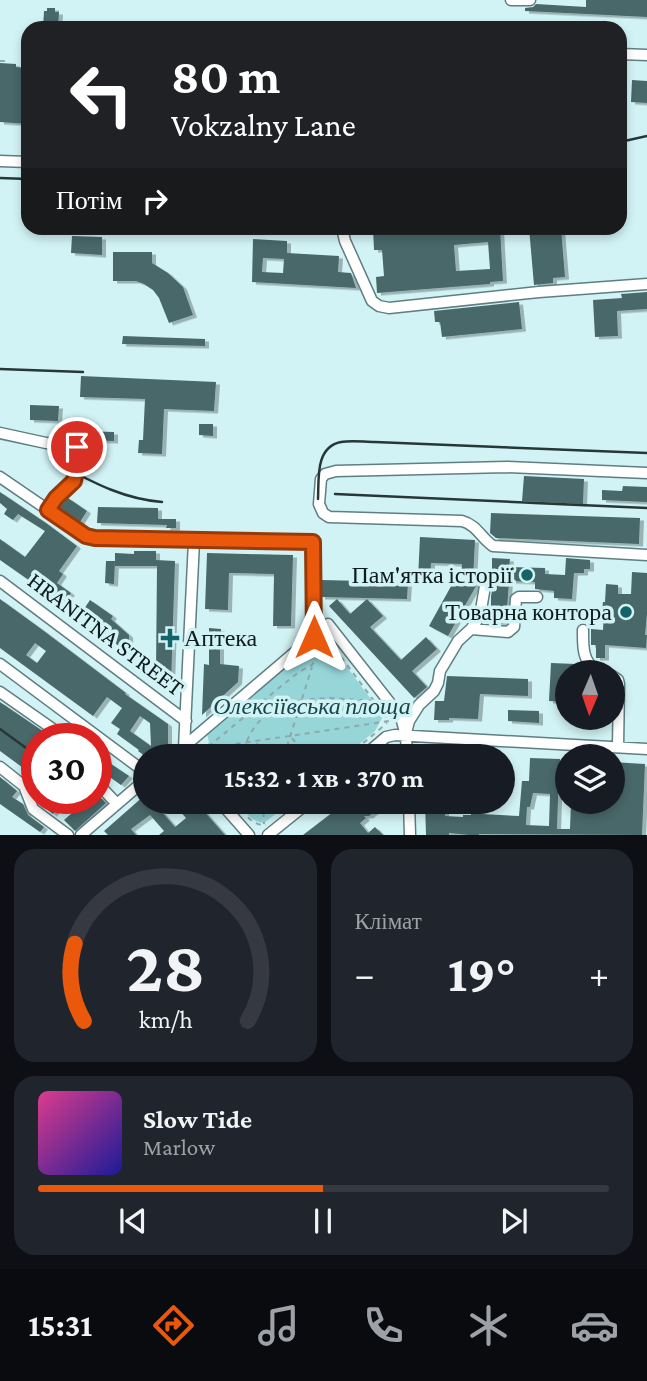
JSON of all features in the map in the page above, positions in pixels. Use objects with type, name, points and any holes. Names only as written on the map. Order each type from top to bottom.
[{"type":"street","points":[[511,0],[530,0]]},
{"type":"street","points":[[627,54],[647,55]]},
{"type":"street","points":[[0,161],[21,162]]},
{"type":"street","points":[[344,235],[372,301],[389,308],[647,284]]},
{"type":"street","points":[[0,433],[77,447],[79,455],[74,481],[48,510]]},
{"type":"street","points":[[647,473],[508,467],[336,471],[325,474],[321,479],[319,504],[323,513],[329,517],[471,523],[485,541],[494,546],[647,555]]},
{"type":"street","points":[[0,477],[86,536],[194,541],[313,542],[314,637]]},
{"type":"street","points":[[181,744],[186,721],[194,541]]},
{"type":"street","points":[[406,736],[409,721],[419,705],[434,691],[440,671],[458,641],[471,629],[481,610],[486,580]]},
{"type":"street","name":"HRANITNA STREET","points":[[0,581],[186,721]]},
{"type":"street","points":[[471,629],[508,632],[514,626],[516,599],[537,597]]},
{"type":"street","points":[[189,744],[328,624],[401,716],[406,744]]},
{"type":"street","points":[[583,630],[583,654],[586,660]]},
{"type":"street","points":[[0,664],[133,763]]},
{"type":"street","points":[[0,692],[44,723]]},
{"type":"street","points":[[378,744],[386,737],[395,735],[560,744]]},
{"type":"street","points":[[625,747],[647,749]]},
{"type":"street","points":[[0,767],[24,786],[33,809],[68,835]]},
{"type":"street","points":[[81,835],[133,790]]},
{"type":"street","points":[[112,799],[117,804]]},
{"type":"street","points":[[231,814],[249,835]]},
{"type":"street","points":[[266,828],[289,814]]},
{"type":"street","points":[[409,814],[410,835]]},
{"type":"path","points":[[0,61],[4,63]]},
{"type":"path","points":[[288,744],[328,624]]},
{"type":"path","points":[[331,643],[389,721]]},
{"type":"path","points":[[213,744],[299,672],[312,665]]},
{"type":"path","points":[[257,706],[332,698],[374,701]]},
{"type":"path","points":[[247,743],[263,716],[291,701]]},
{"type":"path","points":[[240,744],[389,721]]},
{"type":"path","points":[[362,744],[389,721]]},
{"type":"path","points":[[290,736],[297,744]]},
{"type":"path","points":[[246,814],[254,823],[266,828]]},
{"type":"green space","name":"Олексіївська площа","points":[[316,640],[329,643],[382,714],[375,731],[359,744],[208,744],[207,734]]},
{"type":"green space","points":[[248,814],[276,814],[264,823]]},
{"type":"building","points":[[586,0],[647,0],[647,17],[525,11],[525,8],[536,4],[586,7]]},
{"type":"building","points":[[47,8],[55,8],[55,12],[59,12],[58,21],[43,21],[44,11],[47,11]]},
{"type":"building","points":[[0,63],[16,64],[16,67],[21,67],[21,124],[0,122]]},
{"type":"building","points":[[632,80],[647,81],[647,103],[631,102]]},
{"type":"building","points":[[373,235],[500,235],[503,281],[377,293],[376,277],[384,276],[382,250],[374,250]],"holes":[[[488,242],[490,269],[456,271],[454,245]]]},
{"type":"building","points":[[530,235],[562,235],[565,277],[553,278],[553,283],[534,285]]},
{"type":"building","points":[[72,236],[102,237],[102,255],[71,253]]},
{"type":"building","points":[[253,239],[287,241],[287,253],[339,256],[338,272],[351,273],[356,288],[252,282]],"holes":[[[263,258],[284,259],[283,273],[262,272]]]},
{"type":"building","points":[[113,252],[152,252],[152,263],[183,287],[193,315],[169,323],[153,290],[136,281],[113,281]]},
{"type":"building","points":[[647,292],[647,309],[617,311],[618,336],[595,337],[593,300],[622,298],[621,294]]},
{"type":"building","points":[[519,302],[522,329],[442,337],[440,322],[435,322],[434,311]]},
{"type":"building","points":[[123,336],[205,339],[205,346],[122,344]]},
{"type":"building","points":[[81,376],[216,382],[214,411],[164,409],[162,454],[138,453],[139,440],[143,440],[145,399],[80,397]]},
{"type":"building","points":[[30,405],[59,406],[58,421],[30,420]]},
{"type":"building","points":[[199,424],[213,424],[213,436],[199,435]]},
{"type":"building","points":[[80,431],[114,432],[114,441],[81,440]]},
{"type":"building","points":[[524,476],[584,479],[583,504],[522,501]]},
{"type":"building","points":[[623,486],[647,487],[647,502],[602,500],[602,490],[622,491]]},
{"type":"building","points":[[0,492],[77,546],[59,571],[63,574],[57,583],[71,593],[63,604],[0,560],[0,539],[25,557],[45,531],[18,514],[13,520],[4,514],[7,509],[0,503]]},
{"type":"building","points":[[68,498],[87,511],[80,522],[59,508]]},
{"type":"building","points":[[98,507],[158,508],[158,519],[176,519],[176,528],[166,528],[167,525],[97,523]]},
{"type":"building","points":[[491,513],[640,518],[639,544],[496,538],[490,533]]},
{"type":"building","points":[[420,537],[475,540],[473,580],[476,586],[448,636],[429,626],[455,579],[461,580],[462,564],[431,563],[430,580],[418,579]]},
{"type":"building","points":[[134,551],[156,551],[156,560],[175,561],[171,683],[156,672],[157,566],[115,566],[115,553],[134,554]]},
{"type":"building","points":[[207,553],[293,555],[291,626],[273,626],[274,574],[229,573],[228,610],[205,609]]},
{"type":"building","points":[[492,558],[510,559],[509,567],[545,568],[545,574],[565,575],[566,558],[590,560],[590,569],[584,569],[584,573],[574,573],[572,599],[554,598],[554,591],[535,589],[535,582],[509,581],[506,623],[491,622],[494,581]]},
{"type":"building","points":[[106,561],[115,561],[114,584],[105,583]]},
{"type":"building","name":"Товарна контора","points":[[632,572],[647,573],[646,648],[605,645],[605,658],[596,658],[596,645],[591,645],[591,629],[603,630],[602,610],[606,584],[618,585],[618,594],[631,594]]},
{"type":"building","points":[[321,580],[408,582],[407,599],[321,597]]},
{"type":"building","points":[[0,599],[168,724],[168,744],[151,744],[150,723],[140,716],[130,731],[148,744],[133,746],[117,734],[120,729],[111,723],[122,708],[107,697],[93,716],[0,648]],"holes":[[[35,643],[46,651],[37,663],[26,655]]]},
{"type":"building","points":[[337,599],[350,614],[367,599],[383,616],[370,627],[401,660],[426,637],[437,649],[412,671],[427,687],[414,698],[329,606]]},
{"type":"building","points":[[90,600],[113,616],[111,619],[129,635],[130,655],[80,615]]},
{"type":"building","points":[[209,628],[221,629],[221,634],[228,634],[228,644],[220,644],[220,664],[239,666],[238,682],[202,715],[204,664],[209,665]]},
{"type":"building","points":[[551,663],[555,663],[555,701],[549,701]]},
{"type":"building","points":[[447,676],[528,679],[528,696],[480,694],[478,719],[434,720],[435,701],[444,701]]},
{"type":"building","points":[[0,702],[31,723],[21,723],[21,766],[0,751]]},
{"type":"building","points":[[508,710],[539,711],[539,723],[508,721]]},
{"type":"building","points":[[530,758],[555,759],[557,829],[570,829],[571,814],[625,814],[625,763],[645,764],[642,835],[426,835],[425,814],[463,817],[471,814],[519,816],[522,781],[529,781]],"holes":[[[533,793],[550,794],[549,826],[526,825],[527,807],[530,807]]]},
{"type":"building","points":[[112,765],[129,776],[121,785],[112,779]]},
{"type":"building","points":[[0,777],[17,791],[12,797],[21,803],[21,814],[28,814],[44,827],[40,832],[0,804]]},
{"type":"building","points":[[133,806],[133,814],[164,814],[175,827],[186,818],[182,814],[207,814],[225,835],[159,835],[164,831],[150,815],[131,829],[136,835],[108,835],[104,831]]},
{"type":"building","points":[[71,814],[94,814],[75,831],[64,820]]},
{"type":"building","points":[[330,814],[372,814],[364,816],[366,818],[360,823],[368,833],[375,827],[383,835],[303,835]]},
{"type":"railway","points":[[627,140],[647,136]]},
{"type":"railway","points":[[0,178],[21,179]]},
{"type":"railway","points":[[0,369],[83,372]]},
{"type":"railway","points":[[318,499],[323,457],[327,450],[341,442],[647,453]]},
{"type":"railway","points":[[64,467],[123,494],[162,502]]},
{"type":"railway","points":[[335,494],[647,508]]},
{"type":"railway","points":[[0,729],[21,744]]},
{"type":"place","name":"Пам'ятка історії","points":[[527,575]]},
{"type":"place","name":"Товарна контора","points":[[626,612]]},
{"type":"place","name":"Аптека","points":[[170,638]]},
{"type":"route","points":[[77,447],[79,455],[74,481],[48,510],[86,536],[194,541],[313,542],[314,637]]}]
